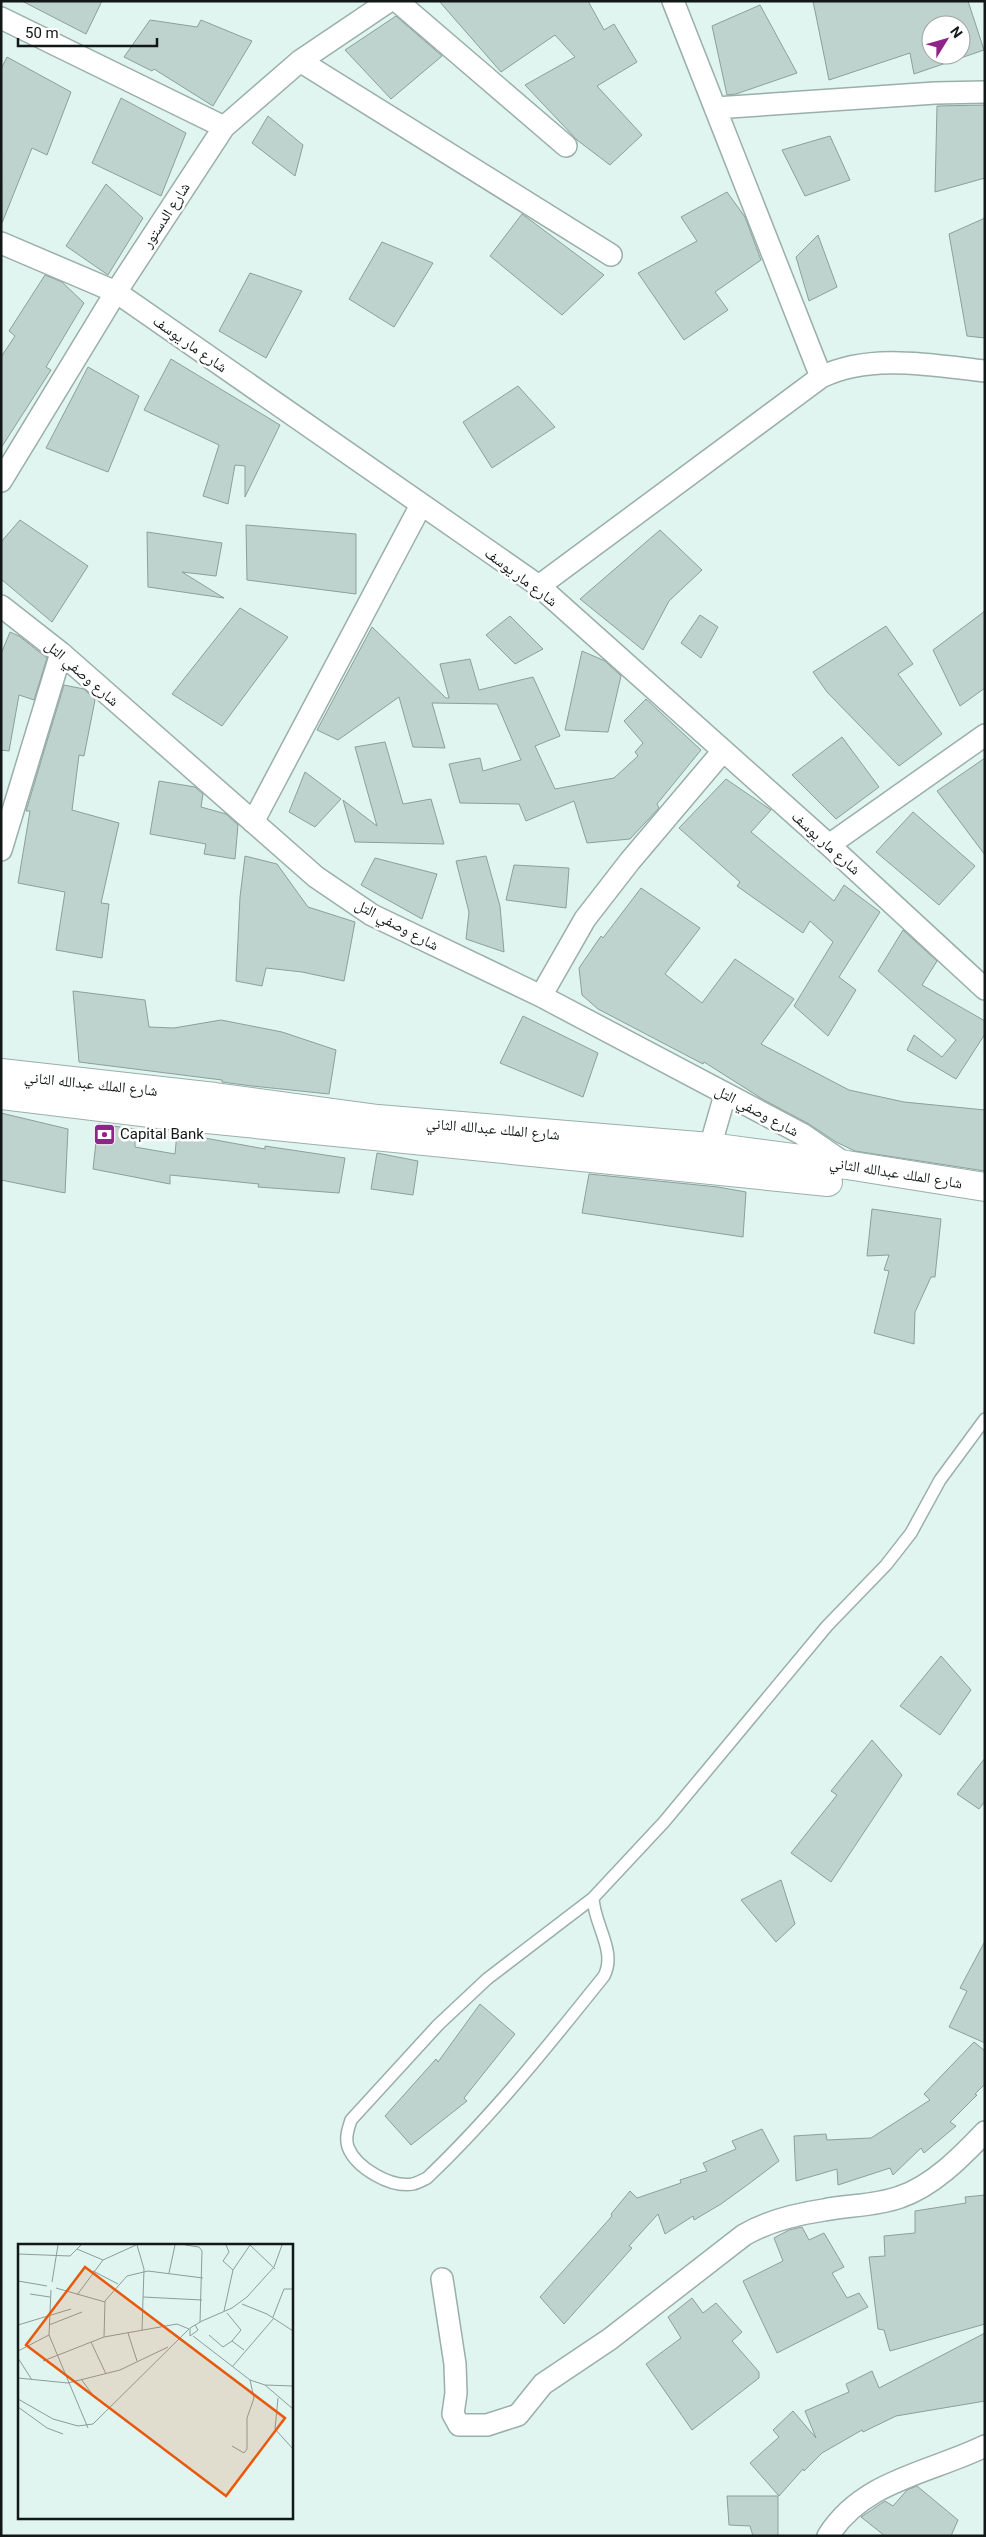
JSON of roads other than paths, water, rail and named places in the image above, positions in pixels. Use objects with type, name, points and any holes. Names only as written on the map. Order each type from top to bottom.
[{"type":"main road","name":"شارع الملك عبدالله الثاني","points":[[1,1073],[215,1097],[378,1119],[710,1147],[847,1165],[985,1187]]},
{"type":"main road","name":"شارع الملك عبدالله الثاني","points":[[1,1095],[167,1115],[793,1177],[963,1198],[985,1203]]},
{"type":"street","name":"شارع الدستور","points":[[1,480],[116,292],[224,127],[300,61],[389,1]]},
{"type":"street","points":[[397,1],[566,146]]},
{"type":"street","points":[[679,2],[715,108],[821,376]]},
{"type":"street","points":[[1,18],[224,127]]},
{"type":"street","points":[[300,61],[611,255]]},
{"type":"street","points":[[715,108],[935,93],[985,92]]},
{"type":"street","name":"شارع مار يوسف","points":[[1,243],[116,292],[339,445],[421,505],[539,586],[829,845],[985,989]]},
{"type":"street","points":[[539,586],[821,376],[838,368],[860,364],[926,365],[985,371]]},
{"type":"street","points":[[253,822],[421,505]]},
{"type":"street","name":"شارع وصفي التل","points":[[1,606],[61,653],[316,877],[372,915],[541,996],[725,1095],[802,1134],[847,1165]]},
{"type":"street","points":[[1,850],[61,653]]},
{"type":"street","points":[[829,845],[985,735]]},
{"type":"street","points":[[541,996],[585,920],[630,860],[723,751]]},
{"type":"street","points":[[710,1147],[725,1095]]},
{"type":"street","points":[[442,2279],[455,2364],[456,2393],[453,2414],[455,2421],[466,2427],[504,2421],[518,2415],[544,2384],[610,2339],[744,2235],[769,2223],[824,2210],[866,2205],[901,2197],[958,2161],[985,2132]]},
{"type":"street","points":[[828,2536],[836,2524],[855,2504],[890,2483],[960,2459],[985,2446]]},
{"type":"lane","points":[[593,1898],[596,1919],[610,1955],[609,1967],[562,2029],[506,2094],[427,2178],[413,2184],[400,2184],[382,2178],[363,2166],[347,2145],[347,2133],[351,2120],[438,2026],[487,1979],[593,1898],[664,1822],[827,1626],[886,1566],[911,1533],[940,1480],[985,1420]]},
{"type":"place","name":"Capital Bank","points":[[104,1134]]}]
